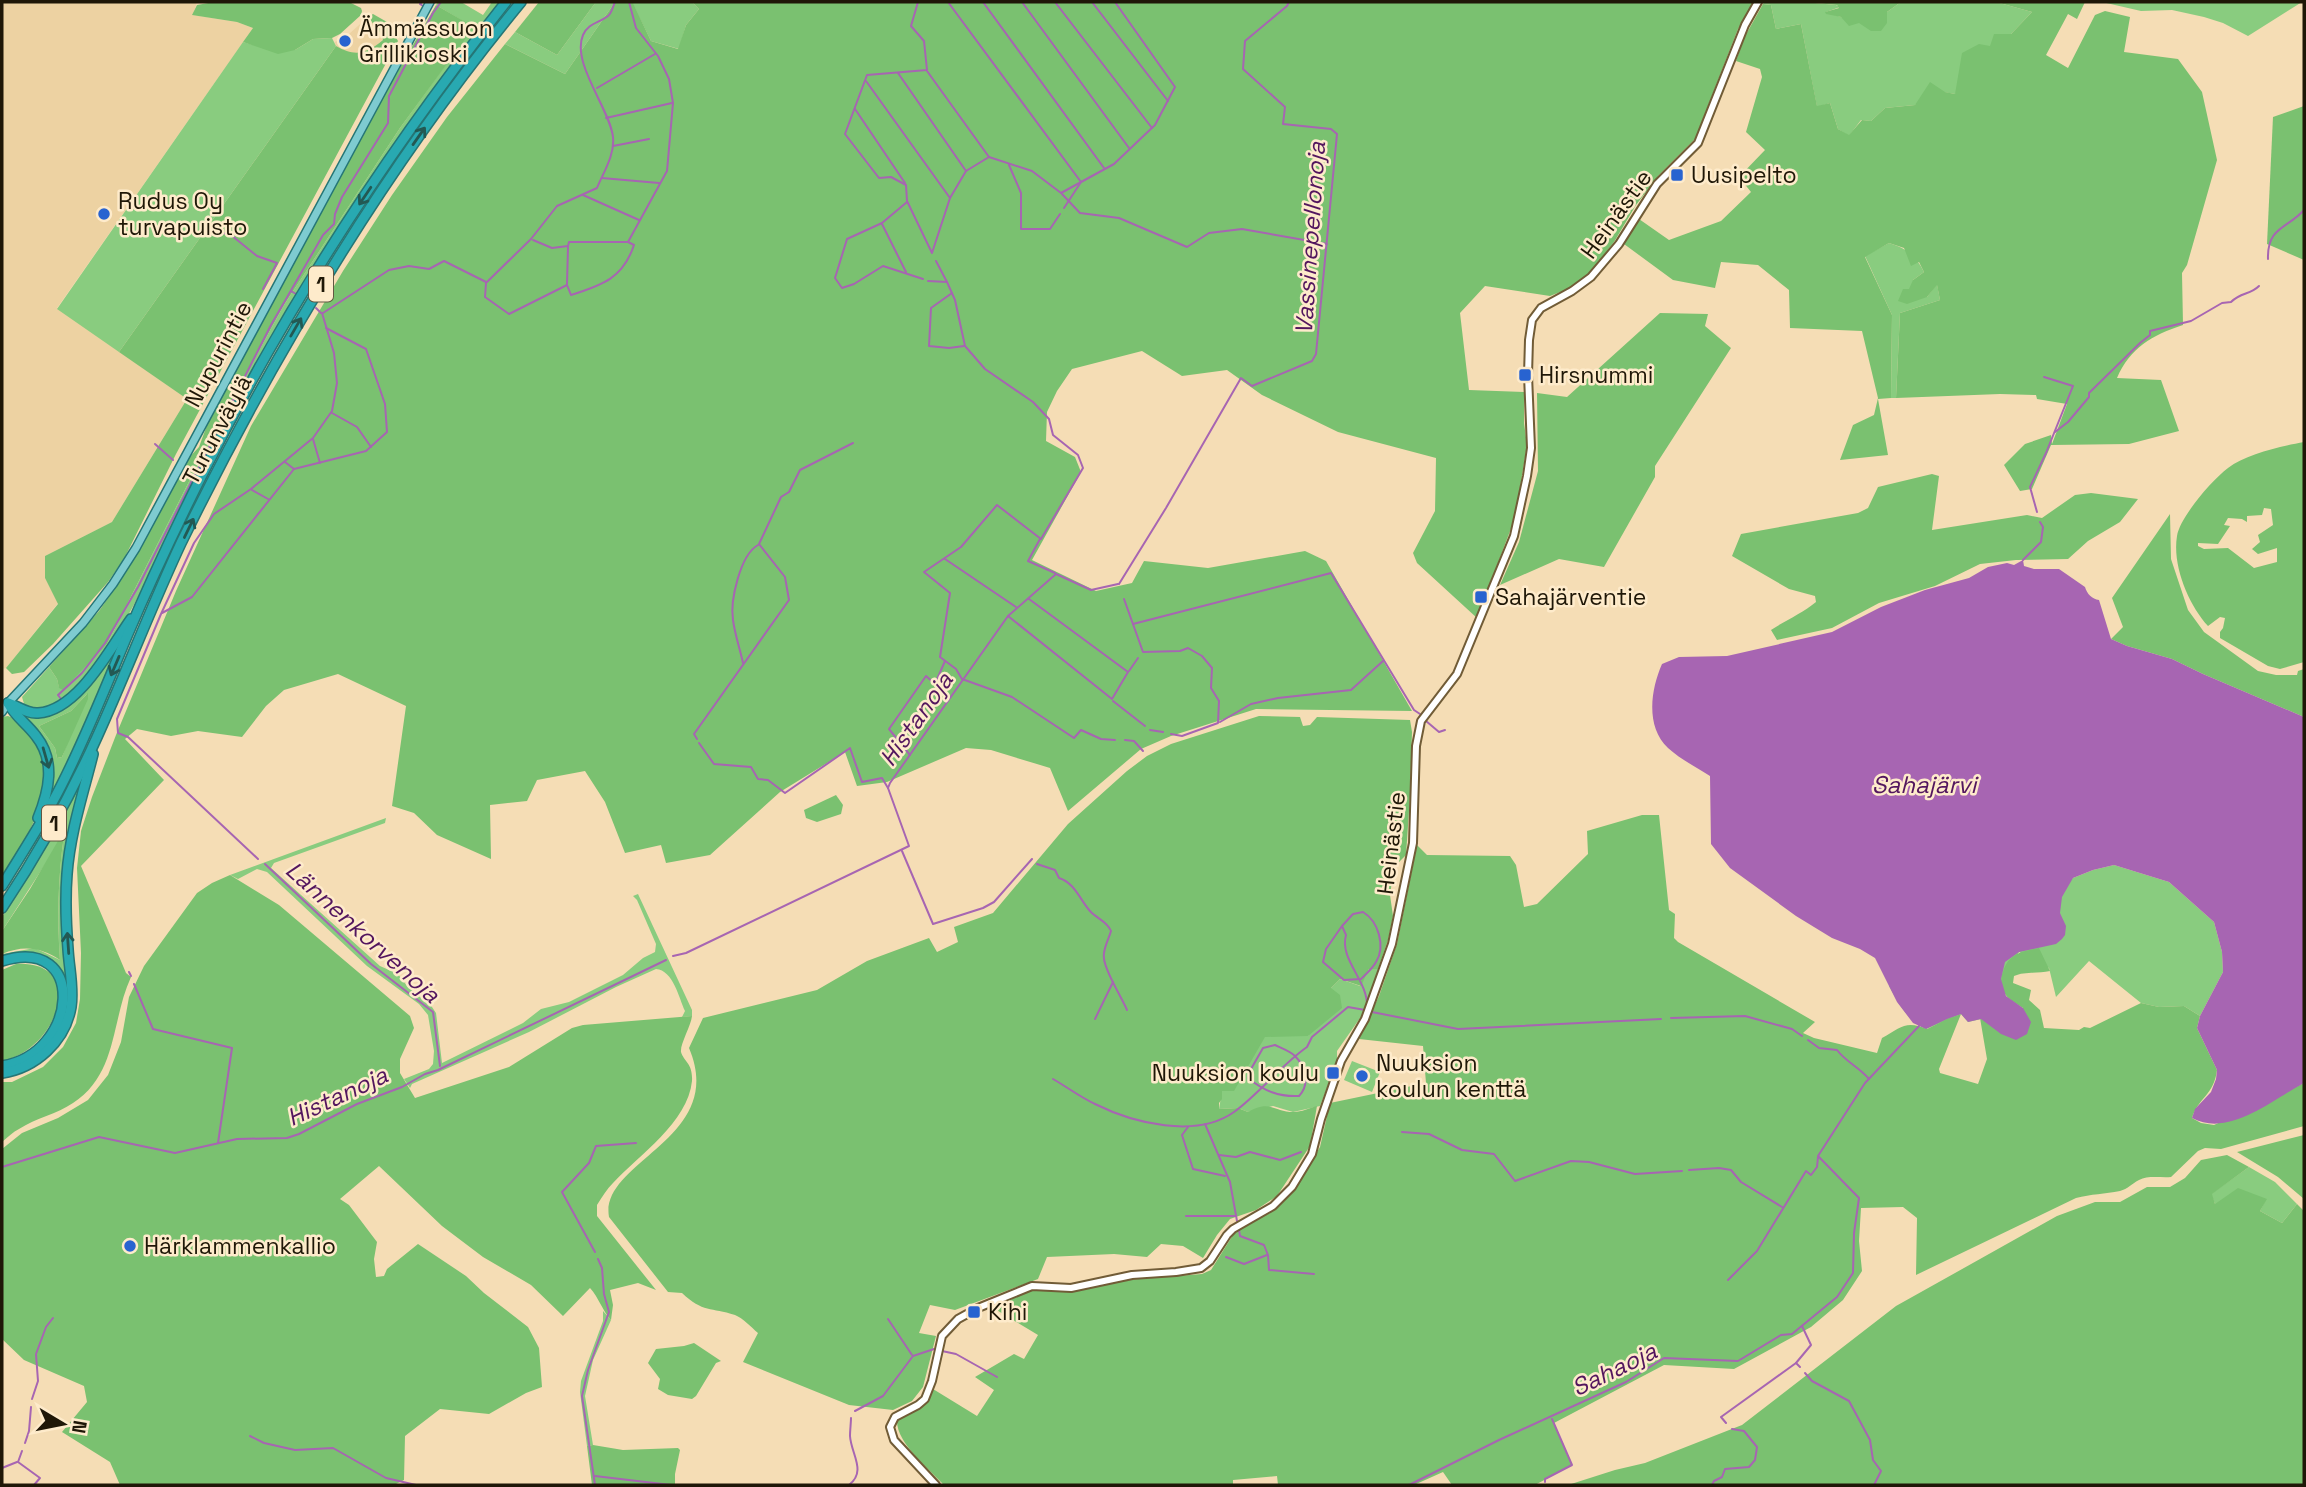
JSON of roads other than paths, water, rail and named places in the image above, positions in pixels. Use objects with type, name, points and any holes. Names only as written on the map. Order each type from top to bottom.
[{"type":"highway","name":"Turunväylä","points":[[2,886],[62,785],[142,603],[206,468],[293,309],[396,149],[506,2]]},
{"type":"highway","name":"Turunväylä","points":[[2,908],[43,844],[72,790],[178,550],[216,472],[282,350],[331,268],[406,155],[474,61],[521,2]]},
{"type":"highway","points":[[5,704],[40,713],[53,709],[70,698],[105,658],[142,603]]},
{"type":"highway","points":[[5,704],[37,736],[48,759],[50,769],[46,795],[33,836]]},
{"type":"highway","points":[[2,1073],[25,1067],[36,1060],[54,1044],[67,1021],[72,991],[66,914],[67,873],[80,799],[98,734]]},
{"type":"highway","points":[[2,961],[22,956],[36,958],[56,972],[64,991],[62,1013],[50,1036],[30,1055],[2,1066]]},
{"type":"main road","name":"Nupurintie","points":[[2,712],[5,704],[83,623],[136,548],[430,2]]},
{"type":"street","name":"Heinästie","points":[[936,1485],[894,1440],[890,1427],[895,1417],[925,1399],[942,1336],[949,1327],[978,1308],[1032,1286],[1071,1288],[1132,1275],[1201,1268],[1210,1261],[1233,1229],[1261,1214],[1281,1199],[1309,1160],[1341,1061],[1365,1019],[1392,944],[1413,843],[1416,746],[1421,721],[1457,674],[1514,536],[1531,447],[1528,375],[1532,320],[1541,307],[1573,291],[1591,277],[1619,244],[1657,184],[1698,144],[1745,25],[1758,2]]},
{"type":"water","name":"Sahajärvi","points":[[2023,560],[2024,566],[2034,569],[2059,569],[2085,587],[2090,596],[2099,600],[2111,639],[2172,659],[2304,717],[2304,1083],[2264,1107],[2235,1120],[2206,1123],[2192,1118],[2195,1109],[2211,1092],[2216,1079],[2217,1070],[2197,1028],[2200,1016],[2223,972],[2222,952],[2214,922],[2169,882],[2114,865],[2073,878],[2062,897],[2060,913],[2066,926],[2062,939],[2056,944],[2019,952],[2005,962],[2001,979],[2006,996],[2023,1008],[2031,1022],[2027,1034],[2016,1040],[2001,1034],[1981,1019],[1968,1022],[1961,1014],[1926,1029],[1913,1023],[1897,1002],[1875,958],[1832,938],[1796,916],[1730,868],[1711,844],[1710,776],[1668,748],[1656,729],[1653,696],[1662,664],[1679,657],[1727,656],[1832,632],[1881,607],[1925,590],[1969,578],[1988,567],[2007,563],[2014,565]]},
{"type":"waterway","points":[[422,2],[420,4],[423,6]]},
{"type":"waterway","points":[[61,699],[58,695],[82,673],[105,643],[138,587],[271,325],[323,235],[334,224],[342,197],[388,123],[389,96],[441,2]]},
{"type":"waterway","points":[[487,282],[531,239],[557,206],[597,188],[610,157],[613,137],[586,72],[581,46],[585,31],[609,15],[615,2]]},
{"type":"waterway","points":[[486,283],[485,297],[509,314],[567,285],[571,295],[593,288],[618,273],[629,256],[634,245],[628,242],[667,171],[673,103],[669,79],[658,56],[636,28],[629,2]]},
{"type":"waterway","points":[[918,2],[911,26],[924,41],[927,70],[867,75],[845,134],[879,178],[891,177],[906,185],[907,201],[932,253],[950,198],[966,171],[989,157],[1032,171],[1061,193],[1114,164],[1155,125],[1175,87],[1115,2]]},
{"type":"waterway","points":[[948,2],[1081,182],[1064,208]]},
{"type":"waterway","points":[[983,2],[1104,168]]},
{"type":"waterway","points":[[1022,2],[1129,148]]},
{"type":"waterway","points":[[1055,2],[1152,128]]},
{"type":"waterway","points":[[1092,2],[1168,101]]},
{"type":"waterway","name":"Vassinepellonoja","points":[[1119,584],[1241,378],[1252,386],[1312,361],[1316,354],[1337,134],[1331,129],[1283,124],[1285,107],[1243,69],[1245,41],[1289,2]]},
{"type":"waterway","points":[[597,88],[655,54]]},
{"type":"waterway","points":[[927,71],[989,157]]},
{"type":"waterway","points":[[898,73],[966,171]]},
{"type":"waterway","points":[[866,81],[950,198]]},
{"type":"waterway","points":[[606,118],[672,103]]},
{"type":"waterway","points":[[855,109],[905,183]]},
{"type":"waterway","points":[[613,146],[649,139]]},
{"type":"waterway","points":[[1009,165],[1021,193],[1021,229],[1050,229],[1060,214]]},
{"type":"waterway","points":[[602,178],[659,183]]},
{"type":"waterway","points":[[1062,194],[1080,213],[1119,218],[1187,247],[1209,233],[1242,229],[1327,244]]},
{"type":"waterway","points":[[583,195],[639,220]]},
{"type":"waterway","points":[[907,202],[882,223],[847,239],[835,278],[842,288],[854,284],[883,266],[923,279]]},
{"type":"waterway","points":[[2268,259],[2274,234],[2304,210]]},
{"type":"waterway","points":[[882,224],[906,272]]},
{"type":"waterway","points":[[203,228],[231,235],[257,256],[277,263],[263,289]]},
{"type":"waterway","points":[[533,240],[552,248],[568,246],[569,242],[627,242]]},
{"type":"waterway","points":[[567,284],[568,247]]},
{"type":"waterway","points":[[323,313],[389,270],[409,266],[429,269],[444,261],[486,282]]},
{"type":"waterway","points":[[928,281],[947,282],[936,261]]},
{"type":"waterway","points":[[947,282],[955,300],[965,346],[985,369],[1033,402],[1049,419],[1053,435],[1078,455],[1083,468],[1041,539],[997,505],[961,547],[924,572],[950,593],[940,657],[956,669],[962,679],[1012,697],[1074,738],[1081,730],[1101,739],[1115,740]]},
{"type":"waterway","points":[[2055,432],[2068,422],[2089,397],[2089,393],[2150,335],[2150,331],[2191,321],[2259,286]]},
{"type":"waterway","points":[[291,291],[296,294]]},
{"type":"waterway","points":[[952,293],[931,308],[929,346],[964,346]]},
{"type":"waterway","points":[[316,308],[321,313]]},
{"type":"waterway","name":"Lännenkorvenoja","points":[[258,859],[128,737],[118,733],[117,719],[194,543],[214,514],[251,489],[313,438],[332,411],[337,383],[334,353],[322,313]]},
{"type":"waterway","points":[[162,613],[192,597],[294,469],[366,451],[387,432],[385,404],[366,349],[326,328]]},
{"type":"waterway","points":[[2037,512],[2030,487],[2073,386],[2044,377]]},
{"type":"waterway","points":[[332,413],[357,427],[371,447]]},
{"type":"waterway","points":[[313,439],[320,463]]},
{"type":"waterway","points":[[697,739],[694,734],[789,600],[785,577],[759,544],[781,497],[789,492],[800,470],[853,443]]},
{"type":"waterway","points":[[155,444],[173,460]]},
{"type":"waterway","points":[[285,462],[294,469]]},
{"type":"waterway","points":[[252,490],[268,499]]},
{"type":"waterway","points":[[2023,560],[2041,542],[2043,527],[2040,522]]},
{"type":"waterway","points":[[1040,539],[1028,561],[1055,573]]},
{"type":"waterway","points":[[743,663],[734,626],[733,602],[741,568],[758,545]]},
{"type":"waterway","points":[[945,559],[1016,607]]},
{"type":"waterway","points":[[1133,624],[1331,573],[1414,710],[1420,714]]},
{"type":"waterway","name":"Histanoja","points":[[888,788],[1008,616],[1056,574],[1091,590],[1118,584]]},
{"type":"waterway","points":[[1008,616],[1112,699],[1128,672],[1029,599]]},
{"type":"waterway","points":[[1124,599],[1143,652],[1180,651],[1188,648],[1202,656],[1212,668],[1211,688],[1219,701],[1218,723],[1182,736],[1171,734]]},
{"type":"waterway","points":[[1129,671],[1138,658]]},
{"type":"waterway","points":[[910,755],[889,729],[926,676],[935,684],[945,661]]},
{"type":"waterway","points":[[1220,722],[1251,704],[1278,698],[1351,690],[1383,661]]},
{"type":"waterway","points":[[1113,701],[1145,726]]},
{"type":"waterway","points":[[1426,721],[1439,732],[1445,730]]},
{"type":"waterway","points":[[1150,730],[1163,732]]},
{"type":"waterway","points":[[1125,740],[1134,741],[1143,751]]},
{"type":"waterway","name":"Histanoja","points":[[673,956],[686,953],[909,846],[882,778],[862,782],[850,748],[785,793],[768,780],[758,779],[751,767],[714,764],[699,743]]},
{"type":"waterway","points":[[902,851],[933,924],[994,902],[1032,859]]},
{"type":"waterway","name":"Lännenkorvenoja","points":[[265,864],[371,964],[433,1012],[440,1066]]},
{"type":"waterway","points":[[1037,864],[1055,870],[1059,878],[1073,888],[1090,911],[1111,931],[1104,958],[1108,973],[1127,1010]]},
{"type":"waterway","points":[[1342,926],[1326,949],[1323,962],[1344,980],[1361,979],[1373,966],[1379,956],[1379,934],[1373,921],[1363,912],[1353,914],[1342,926],[1346,935],[1346,953],[1359,979],[1363,988],[1367,1006]]},
{"type":"waterway","name":"Histanoja","points":[[2,1167],[99,1137],[175,1153],[237,1139],[287,1138],[357,1104],[402,1087],[666,960]]},
{"type":"waterway","points":[[129,972],[131,976]]},
{"type":"waterway","points":[[1095,1019],[1113,982]]},
{"type":"waterway","points":[[134,984],[153,1029],[232,1048],[218,1143]]},
{"type":"waterway","points":[[1053,1079],[1089,1101],[1127,1117],[1164,1125],[1202,1125],[1219,1120],[1243,1105],[1307,1047],[1312,1037],[1348,1007],[1365,1010]]},
{"type":"waterway","points":[[1372,1012],[1458,1029],[1661,1019]]},
{"type":"waterway","points":[[1671,1018],[1745,1016],[1792,1029],[1802,1036]]},
{"type":"waterway","name":"Sahaoja","points":[[1409,1485],[1626,1382],[1664,1358],[1738,1361],[1781,1335],[1792,1334],[1837,1297],[1853,1273],[1854,1233],[1859,1198],[1818,1156],[1865,1083],[1919,1026]]},
{"type":"waterway","points":[[1808,1040],[1819,1048],[1837,1050],[1869,1079]]},
{"type":"waterway","points":[[1275,1045],[1293,1054],[1302,1065],[1305,1087],[1299,1096],[1272,1092],[1248,1078],[1263,1048],[1275,1045]]},
{"type":"waterway","points":[[1205,1124],[1230,1182],[1237,1221]]},
{"type":"waterway","points":[[1188,1127],[1182,1135],[1193,1169],[1225,1176]]},
{"type":"waterway","points":[[1402,1132],[1429,1134],[1462,1150],[1494,1154],[1515,1181],[1571,1161],[1589,1162],[1635,1174],[1682,1171]]},
{"type":"waterway","points":[[595,1252],[562,1192],[589,1163],[596,1146],[636,1143]]},
{"type":"waterway","points":[[1219,1155],[1236,1157],[1250,1152],[1280,1160],[1301,1152]]},
{"type":"waterway","points":[[1728,1280],[1757,1251],[1806,1171],[1811,1175],[1817,1167],[1818,1157]]},
{"type":"waterway","points":[[1689,1170],[1731,1170],[1741,1182],[1782,1207]]},
{"type":"waterway","points":[[1186,1216],[1235,1216]]},
{"type":"waterway","points":[[1239,1230],[1240,1236],[1264,1245],[1269,1270],[1314,1274]]},
{"type":"waterway","points":[[1226,1257],[1244,1264],[1267,1255]]},
{"type":"waterway","points":[[595,1485],[582,1396],[588,1370],[609,1312],[598,1259]]},
{"type":"waterway","points":[[32,1399],[38,1381],[36,1354],[46,1327],[53,1318]]},
{"type":"waterway","points":[[888,1319],[912,1355]]},
{"type":"waterway","points":[[1800,1367],[1796,1363],[1811,1345],[1802,1326]]},
{"type":"waterway","points":[[855,1411],[883,1396],[913,1356],[934,1349]]},
{"type":"waterway","points":[[942,1351],[956,1354],[997,1377]]},
{"type":"waterway","points":[[1726,1423],[1721,1417],[1796,1363]]},
{"type":"waterway","points":[[1805,1373],[1812,1381],[1849,1401],[1870,1440],[1873,1460],[1881,1471],[1874,1485]]},
{"type":"waterway","points":[[25,1443],[31,1407]]},
{"type":"waterway","points":[[849,1485],[857,1474],[857,1462],[850,1436],[851,1418]]},
{"type":"waterway","points":[[1545,1482],[1545,1479],[1572,1465],[1552,1419]]},
{"type":"waterway","points":[[1712,1485],[1722,1477],[1725,1469],[1749,1467],[1755,1460],[1757,1447],[1744,1431],[1732,1429]]},
{"type":"waterway","points":[[250,1436],[264,1443],[295,1450],[333,1448],[386,1478],[416,1485]]},
{"type":"waterway","points":[[22,1451],[18,1462],[40,1478],[34,1485]]},
{"type":"waterway","points":[[2,1468],[17,1462]]},
{"type":"waterway","points":[[595,1476],[671,1485]]},
{"type":"place","name":"Ämmässuon Grillikioski","points":[[345,41]]},
{"type":"place","name":"Uusipelto","points":[[1677,175]]},
{"type":"place","name":"Rudus Oy turvapuisto","points":[[104,214]]},
{"type":"place","name":"Hirsnummi","points":[[1525,375]]},
{"type":"place","name":"Sahajärventie","points":[[1481,597]]},
{"type":"place","name":"Nuuksion koulu","points":[[1333,1073]]},
{"type":"place","name":"Nuuksion koulun kenttä","points":[[1362,1076]]},
{"type":"place","name":"Härklammenkallio","points":[[130,1246]]},
{"type":"place","name":"Kihi","points":[[974,1312]]}]
